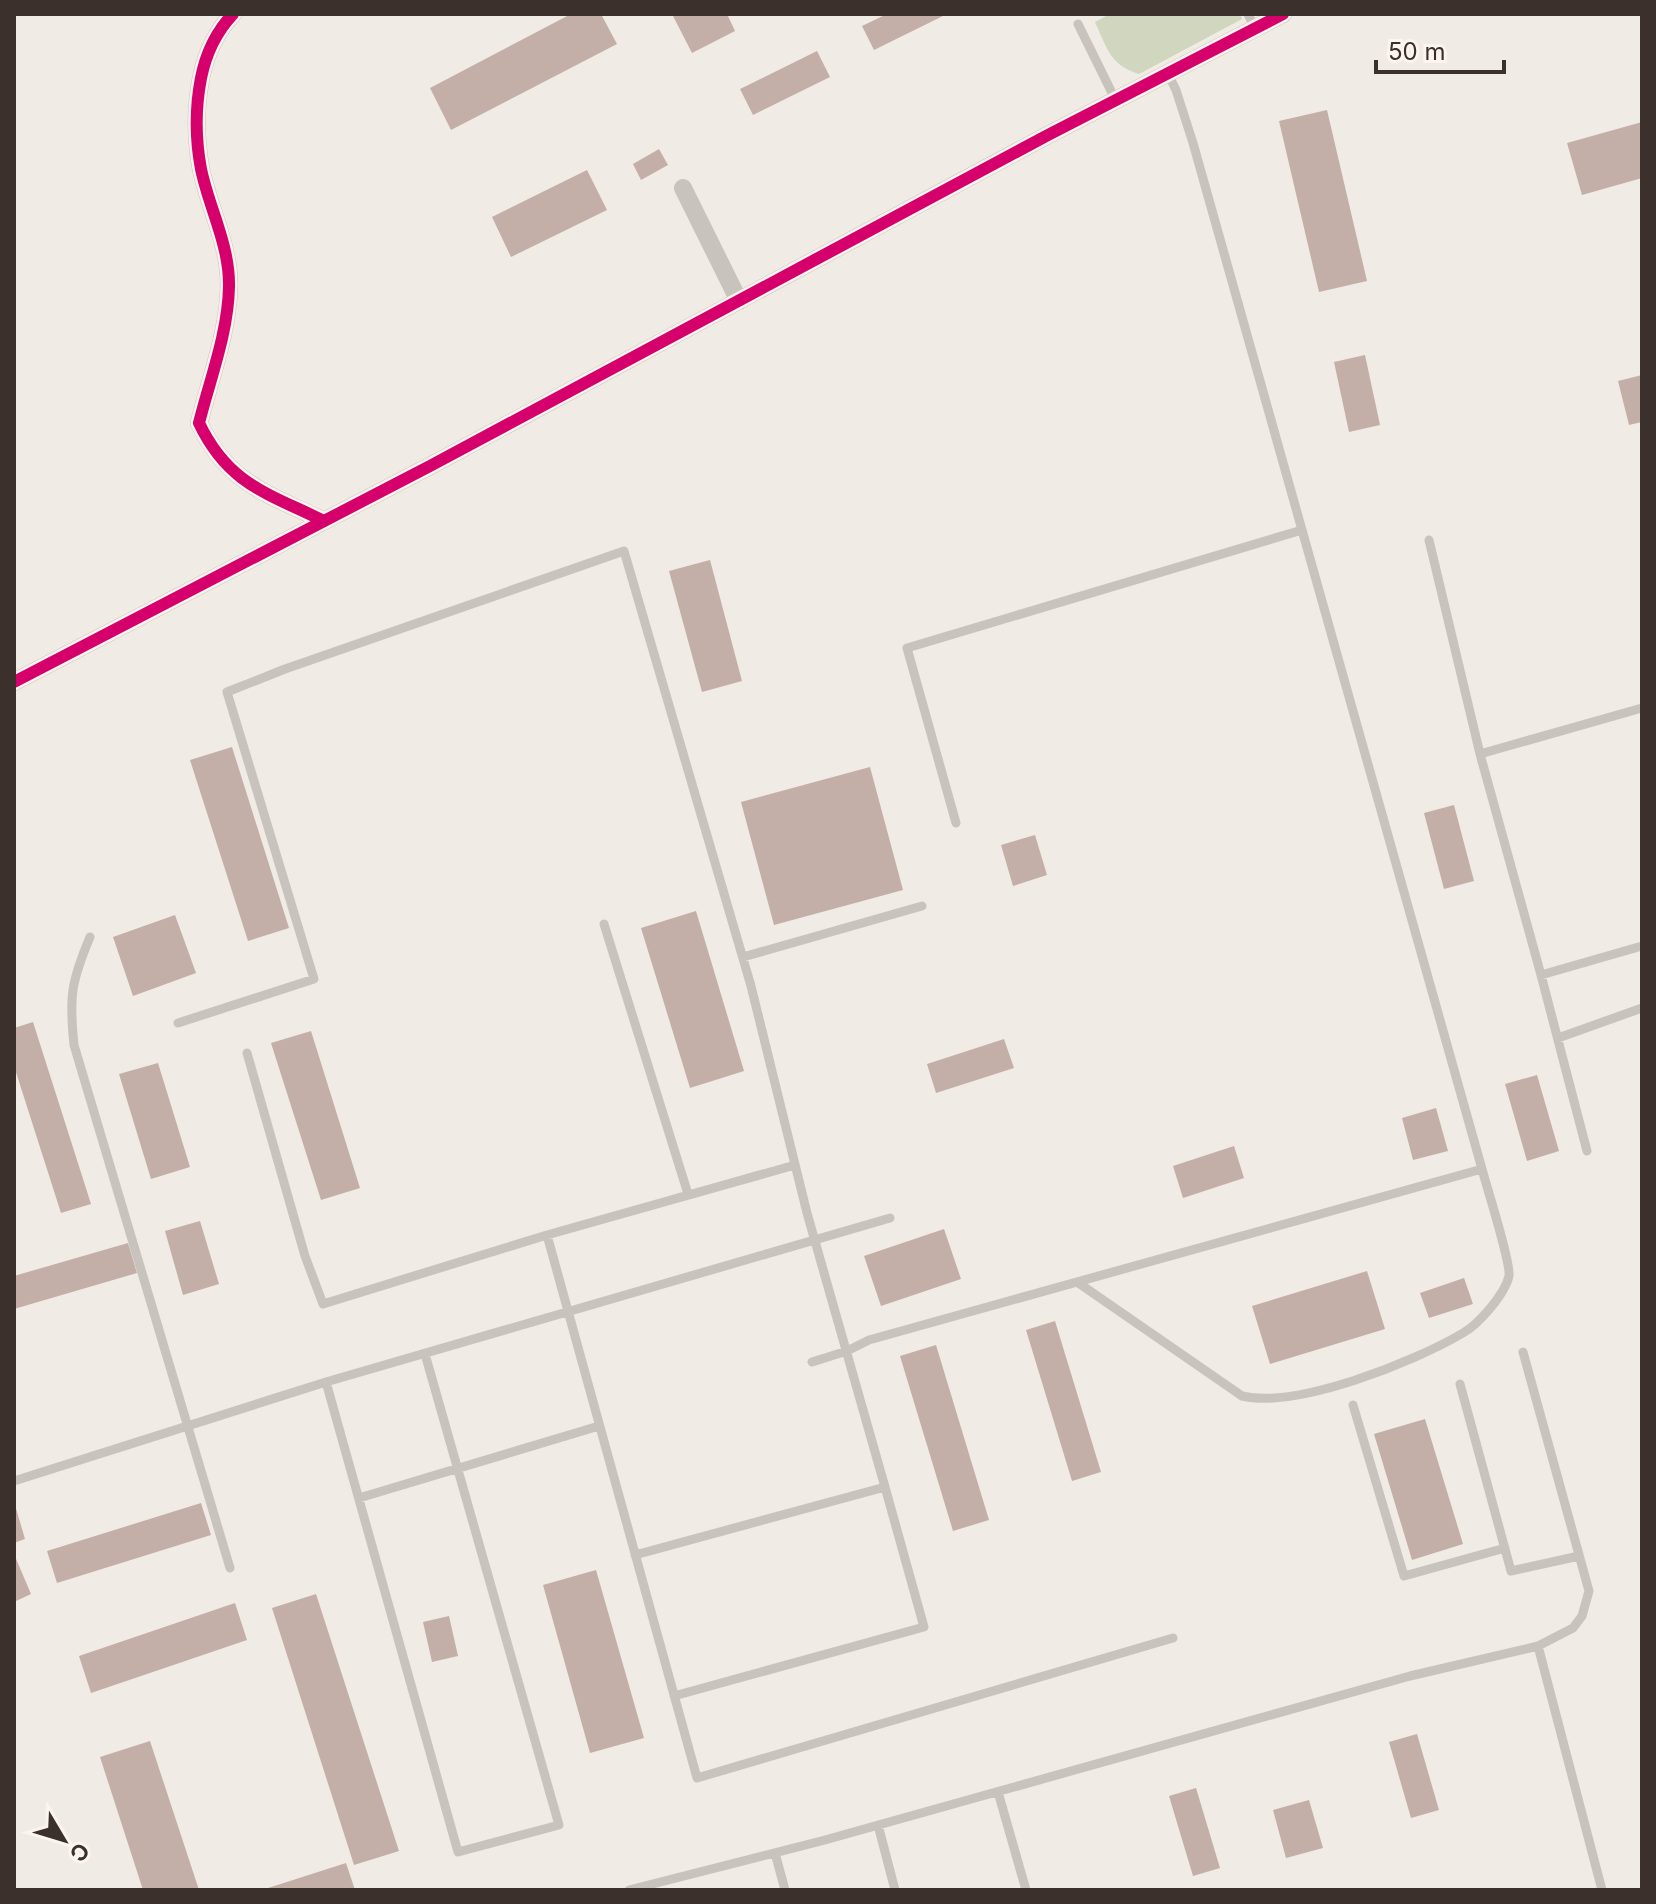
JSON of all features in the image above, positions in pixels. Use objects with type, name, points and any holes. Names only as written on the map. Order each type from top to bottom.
[{"type":"street","points":[[233,14],[217,30],[204,63],[197,99],[195,134],[202,171],[225,250],[229,286],[221,344],[199,423],[207,441],[237,477],[324,521]]},
{"type":"street","points":[[14,682],[1168,74],[1252,21],[1283,14]]},
{"type":"street","points":[[683,188],[739,301]]},
{"type":"lane","points":[[1078,24],[1116,101]]},
{"type":"lane","points":[[1077,1282],[1242,1396],[1257,1400],[1306,1394],[1395,1366],[1466,1331],[1504,1292],[1510,1273],[1193,143],[1168,74]]},
{"type":"lane","points":[[956,823],[907,648],[1302,530]]},
{"type":"lane","points":[[1429,540],[1480,754],[1587,1151]]},
{"type":"lane","points":[[178,1023],[314,979],[227,692],[299,663],[624,551],[743,957],[815,1242],[924,1627],[674,1696]]},
{"type":"lane","points":[[1480,754],[1642,708]]},
{"type":"lane","points":[[743,957],[922,906]]},
{"type":"lane","points":[[604,924],[688,1194]]},
{"type":"lane","points":[[90,937],[76,970],[70,1005],[74,1045],[230,1568]]},
{"type":"lane","points":[[1541,975],[1642,946]]},
{"type":"lane","points":[[1558,1038],[1642,1008]]},
{"type":"lane","points":[[247,1053],[305,1256],[323,1304],[547,1235],[795,1165]]},
{"type":"lane","points":[[812,1362],[869,1340],[1482,1169]]},
{"type":"lane","points":[[14,1481],[326,1382],[890,1218]]},
{"type":"lane","points":[[547,1235],[697,1778],[1173,1638]]},
{"type":"lane","points":[[629,1890],[878,1825],[1410,1676],[1538,1646],[1573,1628],[1582,1616],[1589,1591],[1523,1352]]},
{"type":"lane","points":[[326,1382],[458,1852],[559,1825],[425,1354]]},
{"type":"lane","points":[[1460,1384],[1511,1571],[1579,1556]]},
{"type":"lane","points":[[1353,1405],[1404,1576],[1505,1548]]},
{"type":"lane","points":[[359,1498],[599,1426]]},
{"type":"lane","points":[[635,1555],[885,1487]]},
{"type":"lane","points":[[1538,1646],[1602,1890]]},
{"type":"lane","points":[[998,1792],[1026,1890]]},
{"type":"lane","points":[[878,1825],[895,1890]]},
{"type":"lane","points":[[775,1853],[785,1890]]},
{"type":"green space","points":[[1110,14],[1240,14],[1242,19],[1139,74],[1122,66],[1107,48],[1095,22]]},
{"type":"building","points":[[571,14],[601,14],[617,44],[451,130],[430,88]]},
{"type":"building","points":[[672,14],[727,14],[735,31],[692,53]]},
{"type":"building","points":[[887,14],[947,14],[874,50],[862,26]]},
{"type":"building","points":[[817,51],[830,77],[753,115],[740,89]]},
{"type":"building","points":[[1327,110],[1367,281],[1319,292],[1279,121]]},
{"type":"building","points":[[1642,122],[1642,178],[1582,195],[1567,143]]},
{"type":"building","points":[[659,149],[668,165],[641,180],[633,164]]},
{"type":"building","points":[[587,170],[607,210],[511,257],[492,217]]},
{"type":"building","points":[[1365,355],[1380,425],[1349,432],[1334,362]]},
{"type":"building","points":[[1642,375],[1642,422],[1629,425],[1618,381]]},
{"type":"building","points":[[710,560],[742,681],[702,692],[669,571]]},
{"type":"building","points":[[232,747],[289,928],[248,941],[190,760]]},
{"type":"building","points":[[870,767],[903,890],[774,925],[741,802]]},
{"type":"building","points":[[1454,805],[1474,881],[1444,889],[1424,813]]},
{"type":"building","points":[[1035,835],[1047,875],[1013,886],[1001,845]]},
{"type":"building","points":[[696,911],[744,1071],[690,1088],[641,928]]},
{"type":"building","points":[[175,915],[196,973],[133,996],[113,937]]},
{"type":"building","points":[[33,1022],[91,1204],[61,1213],[14,1066],[14,1028]]},
{"type":"building","points":[[311,1031],[360,1188],[321,1200],[271,1043]]},
{"type":"building","points":[[1004,1039],[1014,1068],[936,1093],[927,1064]]},
{"type":"building","points":[[158,1063],[190,1167],[151,1179],[119,1074]]},
{"type":"building","points":[[1537,1075],[1559,1151],[1527,1161],[1505,1084]]},
{"type":"building","points":[[1436,1108],[1448,1151],[1413,1160],[1402,1118]]},
{"type":"building","points":[[1234,1146],[1244,1178],[1183,1198],[1173,1166]]},
{"type":"building","points":[[200,1221],[219,1284],[183,1295],[165,1231]]},
{"type":"building","points":[[944,1229],[961,1279],[881,1306],[864,1256]]},
{"type":"building","points":[[128,1243],[137,1273],[14,1309],[14,1276]]},
{"type":"building","points":[[1367,1271],[1385,1329],[1270,1364],[1252,1306]]},
{"type":"building","points":[[1464,1278],[1473,1304],[1429,1318],[1420,1293]]},
{"type":"building","points":[[1055,1321],[1101,1472],[1072,1481],[1026,1330]]},
{"type":"building","points":[[936,1345],[989,1520],[953,1531],[900,1356]]},
{"type":"building","points":[[1425,1419],[1463,1544],[1412,1560],[1374,1434]]},
{"type":"building","points":[[201,1503],[211,1535],[57,1583],[47,1551]]},
{"type":"building","points":[[14,1506],[25,1539],[14,1543]]},
{"type":"building","points":[[14,1554],[31,1594],[14,1602]]},
{"type":"building","points":[[596,1570],[644,1738],[590,1753],[543,1585]]},
{"type":"building","points":[[316,1594],[399,1851],[354,1865],[272,1608]]},
{"type":"building","points":[[235,1603],[247,1640],[91,1693],[79,1656]]},
{"type":"building","points":[[449,1616],[458,1656],[432,1662],[423,1622]]},
{"type":"building","points":[[1417,1734],[1439,1810],[1411,1818],[1389,1742]]},
{"type":"building","points":[[150,1741],[199,1890],[143,1890],[100,1757]]},
{"type":"building","points":[[1196,1788],[1220,1868],[1193,1876],[1169,1796]]},
{"type":"building","points":[[1309,1800],[1323,1848],[1286,1858],[1273,1810]]},
{"type":"building","points":[[346,1863],[355,1890],[265,1890],[265,1889]]},
{"type":"cycle path","points":[[233,14],[221,28],[209,52],[198,101],[197,134],[201,169],[223,242],[229,287],[222,339],[199,423],[210,444],[236,473],[267,494],[324,521]]},
{"type":"cycle path","points":[[14,682],[430,466],[1048,135],[1283,14]]}]
